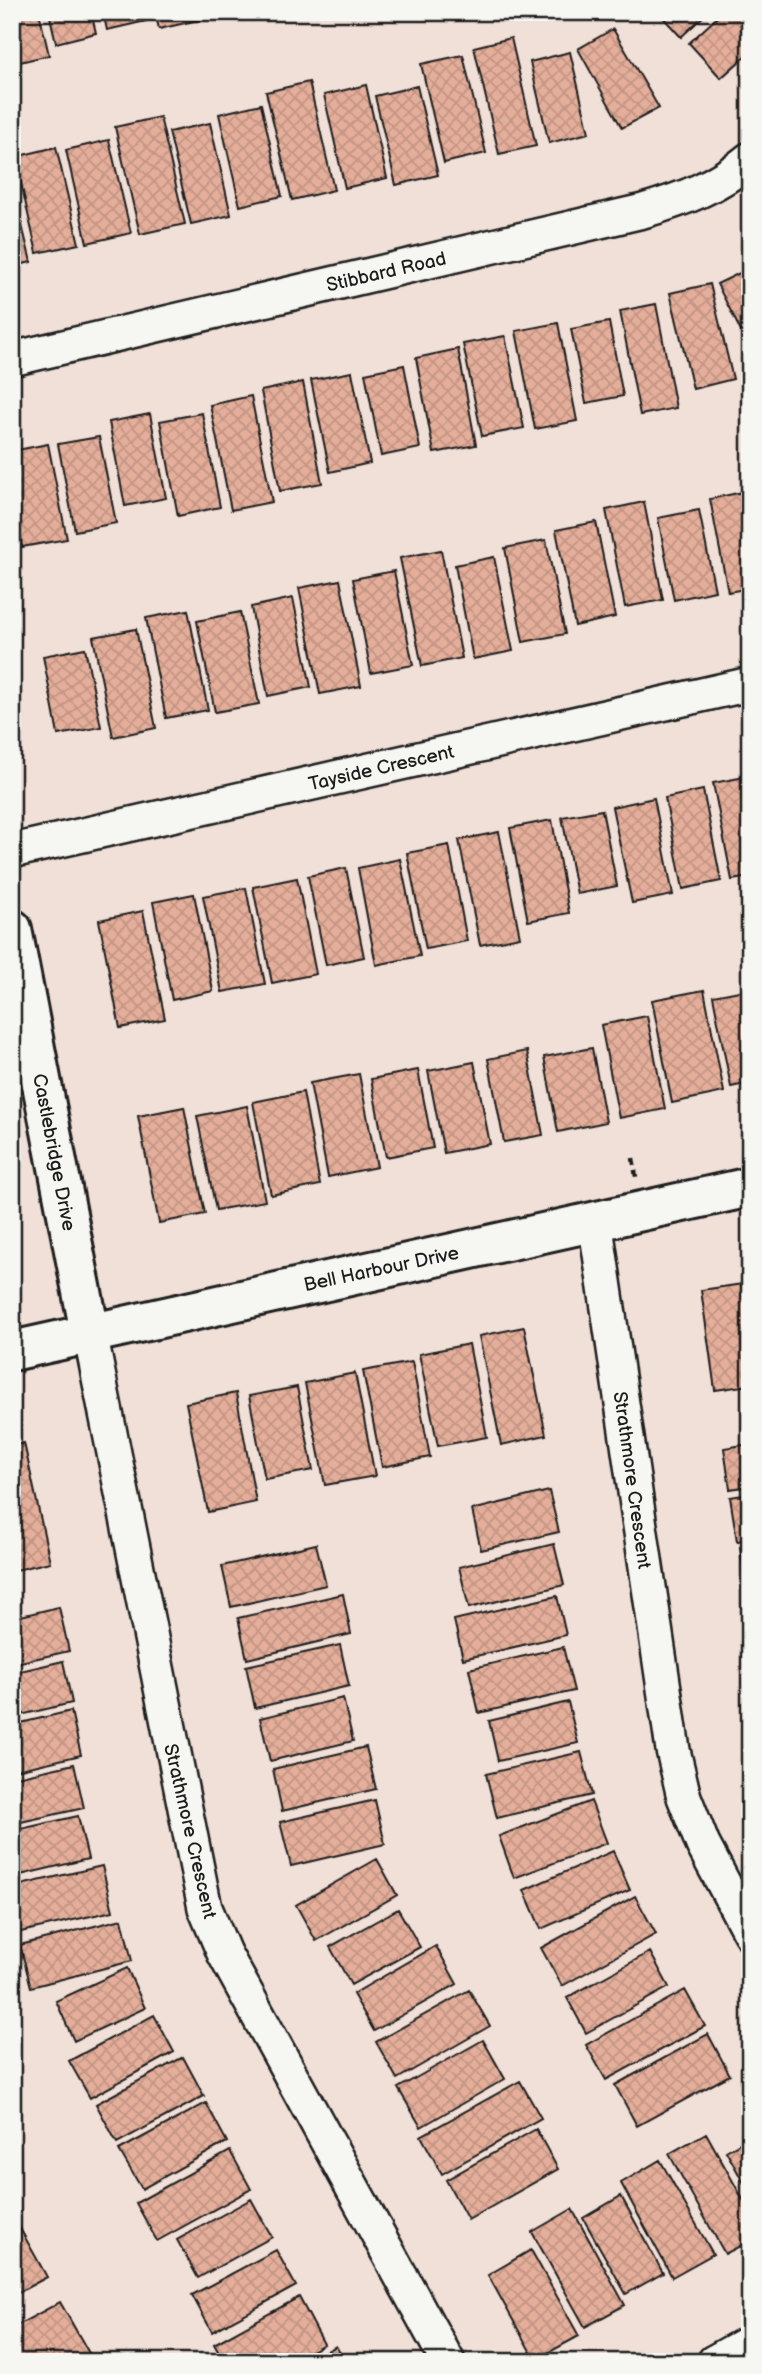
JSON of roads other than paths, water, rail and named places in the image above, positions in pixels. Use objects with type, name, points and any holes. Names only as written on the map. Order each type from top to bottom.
[{"type":"street","name":"Stibbard Road","points":[[12,359],[643,211],[687,198],[721,181],[750,159]]},
{"type":"street","name":"Tayside Crescent","points":[[12,851],[750,684]]},
{"type":"street","name":"Castlebridge Drive","points":[[12,929],[90,1332]]},
{"type":"street","name":"Bell Harbour Drive","points":[[12,1351],[750,1187]]},
{"type":"street","name":"Strathmore Crescent","points":[[595,1220],[673,1750],[684,1797],[702,1845],[750,1933]]},
{"type":"street","name":"Strathmore Crescent","points":[[90,1332],[205,1908],[224,1953],[447,2362]]},
{"type":"street","points":[[714,2362],[750,2342]]}]
